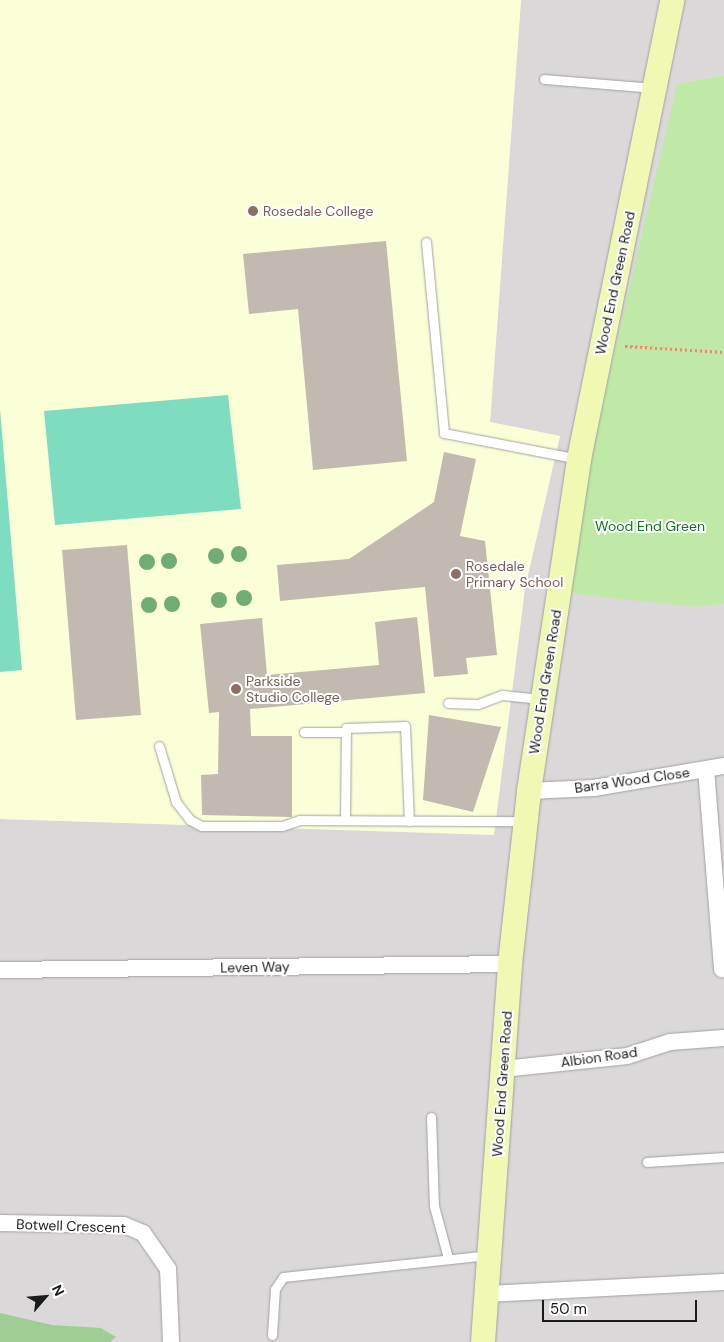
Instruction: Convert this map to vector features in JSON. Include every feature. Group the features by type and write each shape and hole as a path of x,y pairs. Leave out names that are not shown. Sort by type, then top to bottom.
{"street":[{"name":"Wood End Green Road","path":"483,1342 491,1255 510,964 528,791 580,459 656,88 672,0"},
{"name":"Barra Wood Close","path":"528,791 594,788 724,766"},
{"name":"Barra Wood Close","path":"706,769 722,969"},
{"name":"Leven Way","path":"0,970 510,964"},
{"name":"Albion Road","path":"503,1069 627,1056 670,1042 724,1038"},
{"name":"Botwell Crescent","path":"0,1223 124,1225 143,1233 168,1268 171,1342"},
{"path":"486,1294 724,1282"}],"lane":[{"path":"544,79 656,88"},
{"path":"426,242 444,433 580,459"},
{"path":"448,703 478,704 502,695 542,699"},
{"path":"304,732 346,732 405,726 409,821"},
{"path":"345,820 346,732"},
{"path":"159,746 168,786 183,813 196,824 256,827 300,820 525,821"},
{"path":"431,1117 434,1206 438,1237 448,1258"},
{"path":"647,1162 724,1157"},
{"path":"272,1335 275,1289 283,1278 448,1258 491,1255"}],"path":[{"path":"602,345 724,352"}],"shaded area":[{"name":"Rosedale College","path":"0,0 521,0 490,422 560,436 525,588 494,835 0,819"},
{"path":"521,0 724,0 724,75 677,84 693,607 724,604 724,1342 0,1342 0,819 494,834 525,588 560,436 490,422"}],"green space":[{"name":"Wood End Green","path":"724,75 724,604 693,607 559,592 677,84"},
{"path":"228,395 241,509 55,525 44,411"},
{"path":"0,409 22,670 0,672"},
{"path":"0,1313 52,1325 101,1328 116,1337 110,1342 0,1342"}],"building":[{"path":"386,241 407,461 313,470 298,309 249,314 243,254"},
{"path":"444,452 476,459 460,536 485,541 497,655 466,658 468,674 434,677 425,587 280,601 277,565 349,559 434,502"},
{"path":"127,545 141,715 76,720 62,550"},
{"path":"417,617 425,693 250,709 251,736 292,736 292,817 202,815 201,775 218,774 219,712 209,713 200,624 262,618 267,675 379,665 375,622"},
{"path":"429,715 501,727 473,812 423,800"}],"place":[{"name":"Rosedale College","path":"253,211"},
{"name":"Rosedale Primary School","path":"456,574"},
{"name":"Parkside Studio College","path":"236,689"}]}
